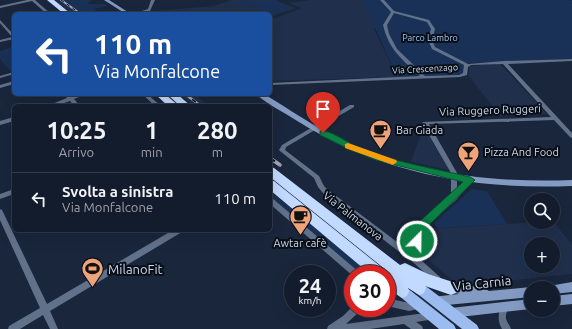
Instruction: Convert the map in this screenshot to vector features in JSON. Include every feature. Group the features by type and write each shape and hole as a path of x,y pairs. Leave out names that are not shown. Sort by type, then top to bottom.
{"highway":[{"path":"44,0 59,12"},
{"path":"50,0 65,12"},
{"path":"162,96 172,104"},
{"path":"174,96 184,104"},
{"name":"Via Palmanova","path":"272,173 420,288"},
{"path":"272,186 369,265"},
{"path":"344,228 355,233 411,273 451,288"},
{"path":"396,286 402,291"}],"main road":[{"name":"Via Palmanova","path":"420,288 472,329"},
{"path":"402,291 449,329"},
{"path":"419,305 425,302 436,301"},
{"path":"433,316 451,313"}],"street":[{"path":"0,7 32,0 47,12"},
{"path":"106,0 126,12"},
{"path":"140,12 149,9 153,0"},
{"path":"382,0 393,12 428,21 433,29 430,40 433,48 467,65"},
{"path":"393,12 385,25 392,46 424,78"},
{"path":"0,21 12,35"},
{"path":"0,41 12,38"},
{"name":"Via Crescenzago","path":"272,84 461,76 465,73 467,65 473,63 572,60"},
{"path":"504,62 572,136"},
{"path":"0,77 12,74"},
{"path":"0,87 12,83"},
{"path":"68,96 75,104"},
{"path":"56,104 79,96"},
{"path":"146,96 156,104"},
{"path":"262,96 315,129 365,153 455,178 519,184 572,183"},
{"path":"315,129 352,106"},
{"name":"Via Ruggero Ruggeri","path":"455,178 454,172 426,123 556,118"},
{"path":"0,124 12,120"},
{"name":"Via Palmanova","path":"315,129 281,149 318,177 321,187 325,191 418,262"},
{"path":"454,198 455,178"},
{"path":"397,246 454,198 470,180"},
{"path":"0,197 12,192"},
{"path":"272,202 346,265"},
{"path":"0,212 54,329"},
{"path":"422,226 416,254 418,262 435,278 451,288 469,292 509,294"},
{"path":"12,329 176,232"},
{"path":"560,288 572,287"},
{"name":"Via Carnia","path":"436,301 524,293"},
{"path":"560,300 572,299"},
{"path":"396,304 414,307 419,305"},
{"path":"451,313 524,305"},
{"path":"505,307 501,319 508,329"},
{"path":"340,329 433,316"},
{"path":"331,329 348,317"},
{"path":"405,320 420,329"}],"shaded area":[{"path":"53,0 63,0 80,12 68,12"},
{"path":"232,0 275,0 296,8 272,16 272,12 154,12 213,6"},
{"path":"310,0 367,0 381,28 374,29 397,77 272,81 272,19 302,8 288,3"},
{"path":"500,64 547,114 500,116 468,75 470,66"},
{"path":"182,96 197,96 207,104 192,104"},
{"path":"422,131 426,131 449,170 411,162"},
{"path":"524,223 524,229 559,229 572,245 572,274 459,286 425,257 429,229"}],"green space":[{"path":"63,0 91,0 88,4 105,4 108,6 94,9 98,12 80,12"},
{"path":"238,0 246,0 247,2 275,0 289,7 284,11 274,13 275,14 272,15 272,12 265,12"},
{"name":"Parco Lambro","path":"363,0 569,0 572,1 572,59 465,63 466,69 462,74 458,75 397,77"},
{"path":"12,47 12,69 9,70 0,59 0,51"},
{"path":"472,189 487,191 507,224 437,228 434,223"},
{"path":"272,193 360,265 351,265 272,199"},
{"path":"524,255 524,268 516,256"}],"railway":[{"path":"61,0 78,12"},
{"path":"188,96 198,104"},
{"path":"272,159 280,165"}],"slow traffic":[{"path":"348,146 393,162"}],"place":[{"name":"Bar Giada","path":"380,150"},
{"name":"Pizza And Food","path":"468,172"},
{"name":"Awtar cafè","path":"300,236"},
{"name":"MilanoFit","path":"92,288"}],"route":[{"path":"323,133 342,143 379,158 448,176 470,180 454,198 422,226 417,241"}]}
